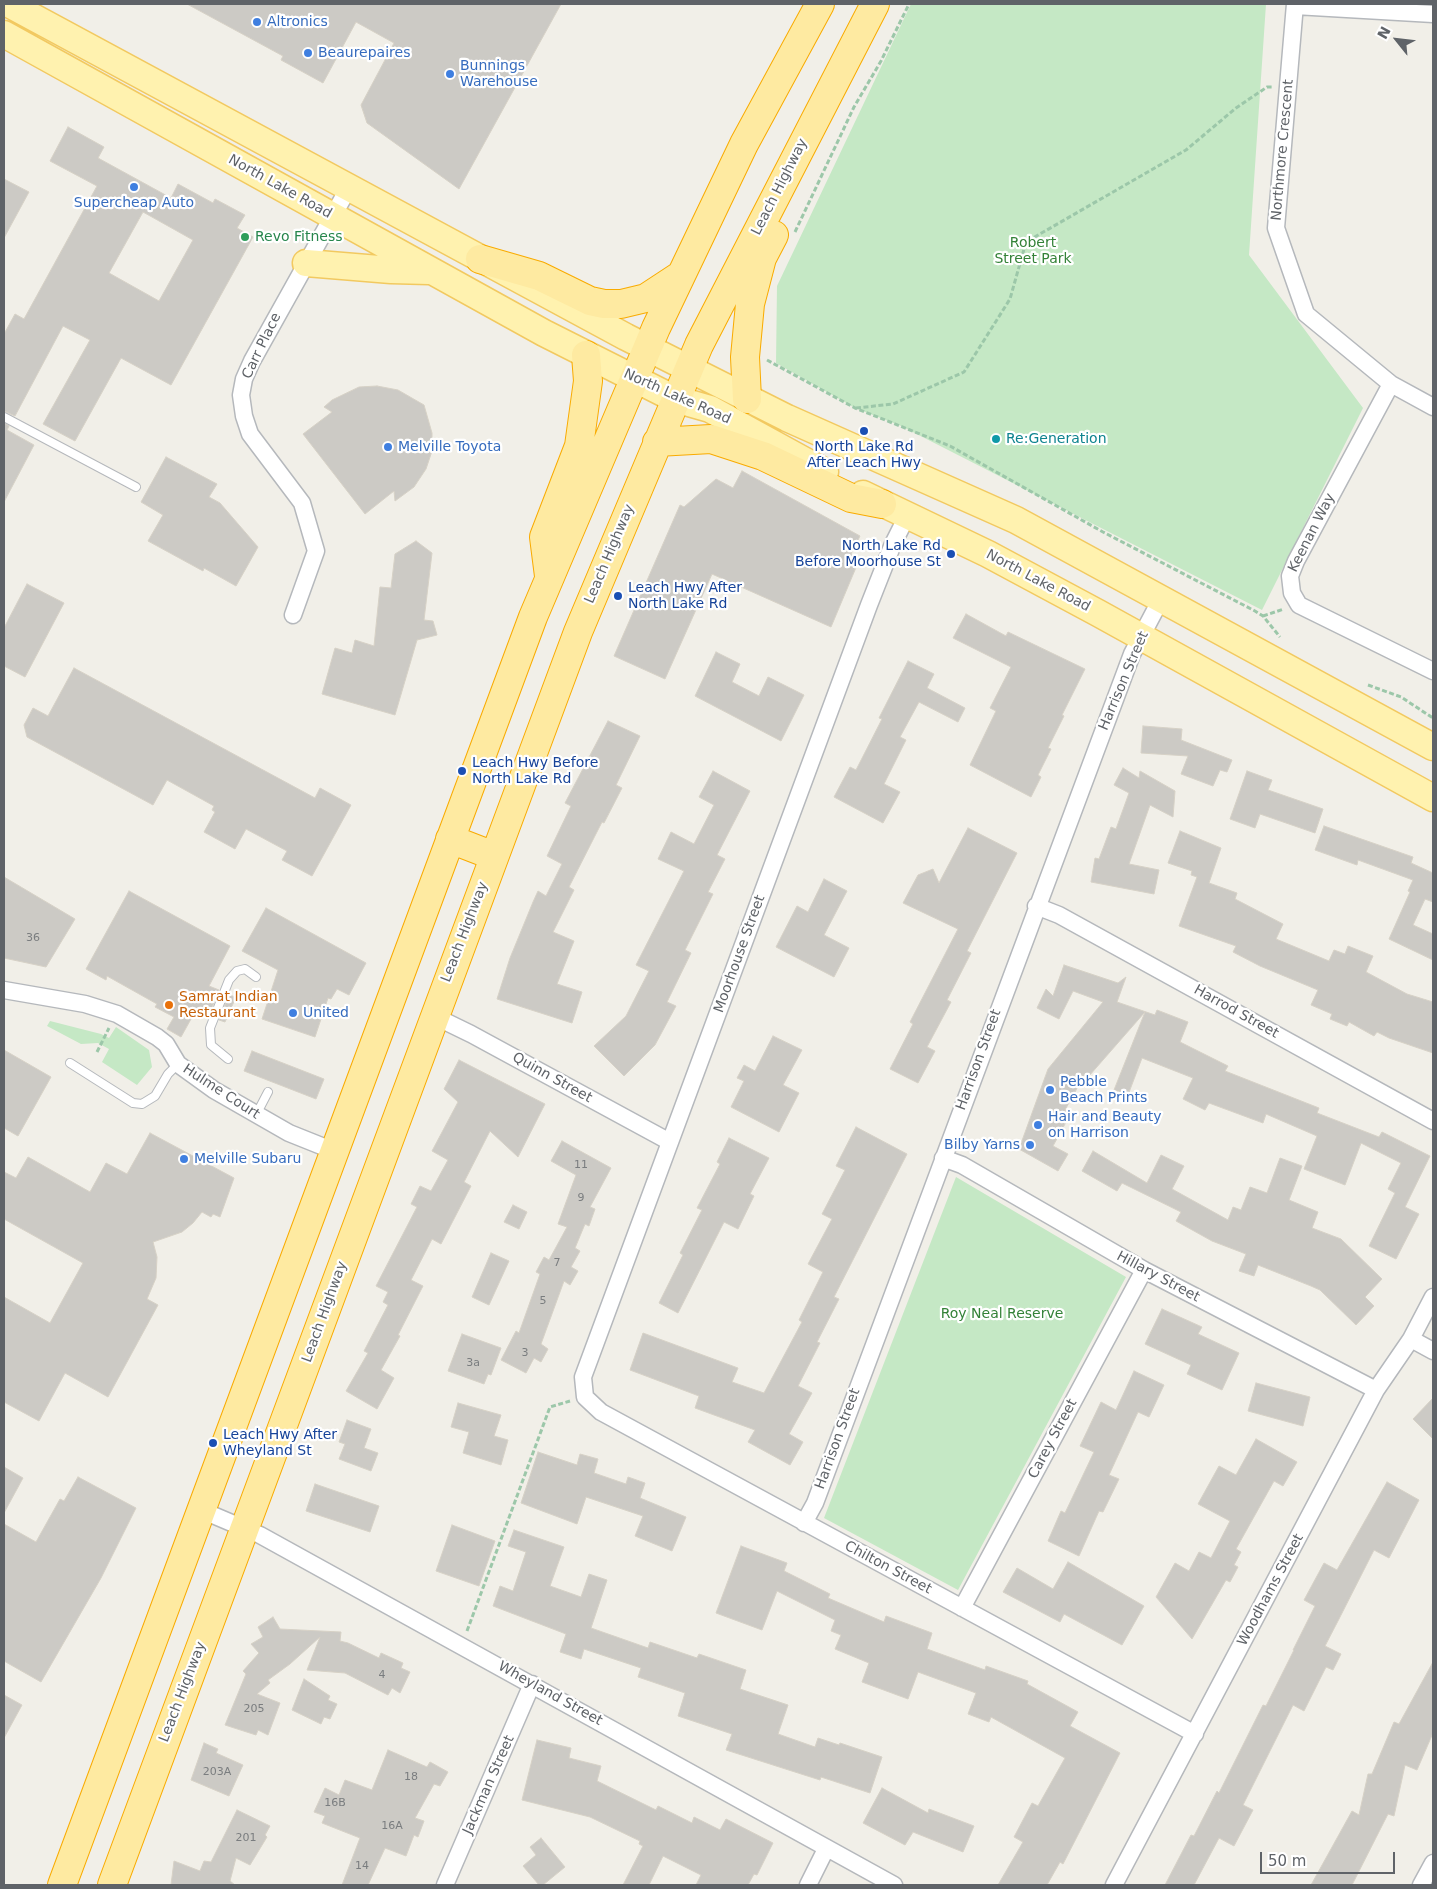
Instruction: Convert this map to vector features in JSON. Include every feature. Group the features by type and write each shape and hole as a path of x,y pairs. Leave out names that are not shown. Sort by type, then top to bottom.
{"highway":[{"path":"62,1885 450,839 550,577 647,347 744,144 820,4"},
{"name":"Leach Highway","path":"112,1885 578,632 688,369 847,54 875,4"},
{"path":"747,399 746,340 750,304 762,258 841,95 847,54"},
{"path":"480,259 540,276 590,301 604,304 621,304 646,298 681,275"},
{"path":"550,577 544,537 580,446 588,381 586,355"},
{"path":"657,442 711,439 763,456 851,498 882,504"},
{"path":"450,839 494,856"}],"main road":[{"name":"North Lake Road","path":"9,4 348,189 688,369 747,399 866,454 1016,520 1433,747"},
{"name":"North Lake Road","path":"4,34 586,355 675,399 710,409 882,504 908,514 988,554 1433,798"},
{"path":"306,263 391,270 432,271"}],"street":[{"path":"1295,5 1433,14"},
{"name":"Northmore Crescent","path":"1295,5 1276,228 1306,314 1392,384 1433,406"},
{"name":"Carr Place","path":"293,615 316,550 302,503 250,434 244,416 241,395 244,379 252,360 348,189"},
{"name":"Keenan Way","path":"1392,384 1296,560 1290,576 1292,593 1299,605 1433,671"},
{"name":"Moorhouse Street","path":"585,1397 583,1377 892,544 908,514"},
{"name":"Harrison Street","path":"804,1523 815,1503 1036,906 1132,654 1161,599"},
{"name":"Harrod Street","path":"1036,906 1060,914 1433,1121"},
{"name":"Hulme Court","path":"4,990 85,1004 117,1014 166,1044 178,1064 208,1086 290,1133 334,1152"},
{"name":"Quinn Street","path":"434,1016 471,1034 670,1142"},
{"name":"Hillary Street","path":"943,1158 962,1166 1144,1270 1376,1390"},
{"name":"Carey Street","path":"962,1608 1144,1270"},
{"name":"Woodhams Street","path":"1114,1885 1376,1390 1411,1339 1433,1297"},
{"path":"1411,1339 1433,1351"},
{"name":"Chilton Street","path":"585,1397 601,1412 1195,1734"},
{"name":"Wheyland Street","path":"201,1510 245,1528 532,1684 826,1849 894,1885"},
{"name":"Jackman Street","path":"445,1885 532,1684"},
{"path":"808,1885 826,1849"},
{"path":"1421,1885 1433,1862"}],"lane":[{"path":"4,417 136,487"},
{"path":"228,1059 211,1045 210,1028 229,980 237,971 245,969 256,977"},
{"path":"70,1063 133,1102 142,1104 155,1096 168,1074 178,1064"},
{"path":"256,1115 268,1092"}],"path":[{"path":"793,236 854,107 881,61 909,4"},
{"path":"855,408 893,404 964,372 1010,299 1026,242 1186,150 1236,108 1267,87 1288,88"},
{"path":"764,359 855,408 950,446 1103,532 1255,611 1263,616 1281,639"},
{"path":"1366,684 1402,697 1433,718"},
{"path":"97,1051 108,1031"},
{"path":"460,1645 550,1407 585,1397"}],"green space":[{"name":"Robert Street Park","path":"911,4 1266,4 1249,255 1363,408 1262,610 901,426 855,408 776,363 777,286"},
{"path":"50,1021 101,1034 109,1038 116,1027 149,1050 152,1067 137,1085 102,1062 109,1049 98,1043 81,1044 47,1026"},
{"name":"Roy Neal Reserve","path":"956,1177 1126,1277 958,1590 824,1518"}],"building":[{"name":"Bunnings Warehouse","path":"187,4 561,4 459,189 367,123 361,105 394,43 356,22 323,83 281,60 283,56"},
{"path":"68,127 104,147 98,158 171,198 178,184 213,203 215,199 245,215 237,228 253,237 171,385 121,358 75,441 43,424 90,340 63,326 15,416 4,411 4,334 15,314 24,319 97,186 50,161","holes":["143,212 193,240 159,301 109,273"]},
{"path":"4,179 29,192 4,238"},
{"path":"377,386 398,390 424,405 432,433 432,451 426,469 414,487 395,501 394,491 365,514 303,434 332,412 324,407 332,400 359,387"},
{"path":"4,423 9,426 7,430 34,445 4,502"},
{"path":"166,457 217,484 209,497 220,503 258,547 236,586 204,568 203,571 148,541 163,515 141,502"},
{"path":"742,471 860,536 851,554 860,558 831,627 712,574 665,679 614,656 680,505 684,507 716,479 733,488"},
{"path":"416,541 432,553 424,620 433,621 437,635 417,640 395,715 322,694 335,648 352,653 355,640 374,646 380,587 391,588 395,554"},
{"path":"27,584 64,603 25,677 4,666 4,628"},
{"path":"966,614 1006,636 1008,632 1085,669 1048,748 1051,749 1038,775 1041,777 1031,797 970,765 996,711 990,708 1011,667 953,638"},
{"path":"716,652 740,664 732,682 759,696 768,677 804,695 781,741 695,696"},
{"path":"908,661 934,674 927,688 965,708 958,722 919,702 900,737 906,740 884,784 900,792 883,823 834,797 850,767 856,770 882,719 879,718"},
{"path":"74,668 315,798 320,788 351,805 312,876 282,860 287,851 246,829 235,849 204,832 215,812 212,810 214,806 167,780 153,805 27,737 24,725 33,708 48,716"},
{"path":"608,721 640,736 616,785 622,788 604,823 602,822 569,887 574,890 553,932 574,941 557,984 582,992 572,1023 497,999 510,958 538,891 546,896 562,864 547,856 571,806 565,803"},
{"path":"1143,726 1182,729 1181,740 1232,760 1227,772 1220,770 1213,786 1181,774 1188,756 1141,753"},
{"path":"1123,768 1139,778 1140,771 1175,791 1173,817 1150,805 1129,864 1159,870 1154,894 1091,882 1095,858 1099,859 1111,827 1116,829 1129,793 1114,785"},
{"path":"713,771 750,791 717,855 725,859 708,892 713,894 685,950 691,953 667,1002 676,1006 655,1045 624,1076 594,1046 626,1016 649,971 636,965 684,871 658,859 671,832 694,844 714,805 699,797"},
{"path":"1247,771 1272,780 1268,790 1323,809 1315,833 1260,814 1255,828 1230,819"},
{"path":"1324,826 1413,857 1411,863 1433,873 1433,902 1425,899 1413,925 1433,934 1433,960 1389,939 1410,892 1408,891 1413,880 1358,860 1357,865 1315,850"},
{"path":"968,828 1017,853 967,951 971,953 947,1000 951,1002 927,1047 935,1051 918,1083 890,1069 913,1024 910,1022 958,929 903,903 918,875 933,869 939,883"},
{"path":"1180,831 1221,848 1209,883 1237,893 1235,899 1283,924 1276,939 1329,961 1334,950 1345,954 1348,946 1373,956 1366,972 1407,994 1433,1002 1433,1053 1377,1032 1374,1036 1349,1022 1347,1026 1330,1019 1332,1014 1311,1005 1318,990 1260,966 1233,952 1236,946 1179,926 1197,877 1191,875 1192,871 1168,863"},
{"path":"4,877 75,919 46,967 4,958"},
{"path":"824,879 847,891 824,935 849,948 834,977 776,947 797,906 808,912"},
{"path":"129,891 230,946 209,986 219,990 209,1015 196,1010 181,1037 167,1029 174,1017 155,1007 157,1004 107,976 106,980 86,969"},
{"path":"266,908 366,963 349,995 337,989 331,999 328,998 315,1037 262,1019 278,970 242,951"},
{"path":"1064,965 1118,983 1126,977 1117,1002 1155,1015 1157,1010 1188,1022 1180,1042 1228,1066 1225,1071 1319,1108 1317,1113 1379,1137 1382,1132 1430,1156 1405,1207 1419,1214 1396,1259 1369,1246 1395,1193 1388,1189 1401,1163 1361,1143 1345,1185 1304,1169 1317,1136 1266,1114 1263,1123 1209,1103 1205,1110 1183,1099 1193,1078 1142,1058 1128,1095 1114,1090 1145,1012 1089,1076 1085,1074 1065,1110 1071,1113 1053,1146 1068,1154 1058,1171 1019,1149 1048,1069 1103,1002 1073,991 1059,1019 1037,1008 1046,989 1053,996"},
{"path":"229,995 236,997 225,1022 219,1020"},
{"path":"773,1036 802,1050 783,1085 799,1093 779,1132 731,1107 744,1081 737,1078 744,1065 755,1071"},
{"path":"4,1050 51,1077 18,1136 4,1128"},
{"path":"252,1051 324,1079 316,1099 244,1071"},
{"path":"459,1060 545,1104 518,1157 490,1131 464,1182 471,1186 441,1244 432,1239 411,1280 423,1286 398,1335 400,1336 381,1370 394,1378 377,1409 346,1391 368,1353 364,1351 388,1305 383,1302 388,1292 376,1286 417,1207 411,1204 420,1186 431,1191 448,1160 432,1151 458,1102 444,1089"},
{"path":"856,1127 907,1154 834,1297 839,1299 817,1342 820,1343 798,1386 812,1393 789,1434 803,1442 790,1465 748,1442 755,1430 695,1408 699,1396 630,1370 643,1333 738,1368 732,1382 764,1393 802,1322 799,1320 823,1272 808,1264 832,1219 822,1214 845,1170 836,1166"},
{"path":"150,1133 234,1178 220,1217 213,1214 211,1217 202,1212 182,1232 153,1242 157,1257 156,1278 147,1299 158,1305 108,1397 65,1373 39,1421 4,1402 4,1297 50,1323 83,1263 4,1219 4,1172 16,1178 28,1157 90,1192 106,1163 127,1174"},
{"path":"729,1138 769,1158 750,1194 754,1196 738,1229 724,1222 678,1313 659,1303 683,1255 680,1253 702,1210 697,1208 720,1164 717,1162"},
{"path":"562,1141 611,1168 590,1207 595,1209 589,1226 585,1224 575,1248 580,1251 571,1267 578,1271 570,1285 564,1281 541,1344 548,1349 541,1362 534,1358 526,1373 501,1360 516,1331 519,1333 540,1274 536,1272 544,1257 549,1260 567,1227 558,1224 576,1175 551,1161"},
{"path":"1093,1151 1147,1183 1161,1155 1184,1166 1172,1189 1228,1220 1233,1207 1241,1210 1250,1187 1267,1193 1280,1158 1302,1166 1289,1200 1318,1212 1312,1228 1341,1239 1382,1279 1365,1297 1374,1306 1356,1325 1320,1290 1258,1265 1254,1276 1239,1271 1246,1254 1212,1241 1176,1221 1181,1212 1122,1183 1117,1191 1082,1171"},
{"path":"513,1205 527,1212 519,1229 504,1222"},
{"path":"491,1253 509,1261 489,1305 472,1297"},
{"path":"1162,1309 1202,1327 1198,1334 1239,1353 1222,1390 1187,1374 1191,1365 1145,1344"},
{"path":"462,1334 501,1348 491,1375 488,1374 484,1384 448,1371"},
{"path":"1134,1371 1164,1385 1149,1417 1138,1412 1109,1475 1119,1479 1103,1512 1099,1511 1079,1556 1048,1541 1061,1511 1065,1513 1094,1452 1080,1446 1101,1402 1116,1410"},
{"path":"1256,1383 1310,1397 1303,1426 1248,1411"},
{"path":"1433,1398 1433,1439 1413,1419"},
{"path":"458,1403 501,1415 494,1436 508,1440 501,1465 463,1453 469,1432 451,1427"},
{"path":"347,1420 371,1429 364,1448 378,1453 371,1471 339,1459 345,1444 339,1442"},
{"path":"1256,1439 1297,1462 1283,1486 1274,1481 1236,1549 1241,1552 1234,1565 1238,1567 1230,1582 1226,1580 1192,1639 1156,1597 1175,1563 1189,1571 1199,1552 1211,1558 1230,1521 1198,1504 1219,1466 1236,1475"},
{"path":"538,1452 577,1465 580,1454 598,1459 594,1473 626,1484 628,1477 645,1483 640,1498 686,1517 672,1551 635,1536 643,1516 586,1497 577,1524 521,1503"},
{"path":"4,1467 23,1478 4,1513"},
{"path":"78,1477 136,1508 101,1578 41,1682 4,1661 4,1524 36,1542 60,1499 64,1501"},
{"path":"1387,1482 1419,1500 1389,1558 1374,1550 1325,1646 1341,1654 1333,1670 1326,1667 1304,1711 1293,1705 1243,1805 1253,1810 1234,1846 1219,1838 1194,1885 1165,1885 1191,1835 1194,1836 1217,1791 1219,1793 1263,1705 1266,1706 1294,1650 1315,1606 1304,1600 1324,1563 1337,1570"},
{"path":"315,1484 379,1506 370,1532 306,1511"},
{"path":"452,1525 495,1541 479,1586 436,1571"},
{"path":"514,1530 564,1547 550,1586 581,1597 589,1574 607,1580 591,1628 648,1648 650,1642 697,1658 699,1654 746,1670 740,1689 788,1705 778,1734 815,1747 818,1738 882,1757 870,1793 821,1777 820,1780 726,1750 732,1734 678,1716 685,1693 638,1677 641,1668 584,1649 581,1659 560,1652 566,1634 493,1606 500,1586 513,1591 526,1552 508,1546"},
{"path":"741,1546 787,1563 784,1571 830,1594 828,1598 884,1622 886,1616 932,1633 927,1649 985,1670 986,1666 1028,1681 1027,1684 1078,1712 1070,1726 1120,1753 1063,1864 1060,1862 1047,1885 998,1885 1023,1842 1014,1837 1032,1803 1038,1806 1065,1758 991,1717 989,1722 968,1714 976,1693 918,1672 908,1699 862,1682 869,1663 835,1649 841,1635 831,1631 835,1620 777,1591 762,1630 716,1613"},
{"path":"1068,1562 1144,1606 1122,1645 1064,1614 1060,1622 1003,1592 1017,1568 1053,1589"},
{"path":"273,1617 280,1629 341,1632 340,1641 379,1658 381,1653 403,1663 401,1668 410,1672 400,1693 392,1688 388,1695 345,1673 307,1670 320,1637 290,1664 268,1680 270,1683 257,1694 280,1703 268,1735 258,1730 256,1735 225,1725 246,1674 243,1671 259,1653 251,1644 263,1637 258,1627"},
{"path":"1433,1662 1433,1733 1417,1770 1405,1765 1394,1816 1388,1814 1352,1885 1311,1885 1352,1811 1359,1815 1368,1774 1372,1774 1394,1722 1399,1724"},
{"path":"304,1679 330,1696 328,1700 337,1704 330,1719 324,1717 321,1724 292,1710"},
{"path":"4,1695 22,1705 4,1738"},
{"path":"537,1740 571,1748 569,1758 601,1766 597,1781 656,1810 658,1806 692,1823 694,1817 720,1830 726,1819 773,1843 757,1875 754,1874 748,1885 696,1885 701,1875 663,1856 649,1885 623,1885 643,1846 639,1844 640,1841 590,1817 522,1800"},
{"path":"204,1743 218,1749 216,1753 243,1765 229,1796 191,1780"},
{"path":"388,1750 427,1767 430,1762 448,1772 440,1786 434,1784 415,1818 424,1821 418,1837 414,1835 406,1856 385,1848 368,1885 342,1885 360,1838 322,1823 325,1816 314,1812 325,1788 339,1795 345,1780 372,1790"},
{"path":"882,1788 928,1813 929,1809 974,1826 963,1852 913,1832 905,1845 863,1823"},
{"path":"237,1810 270,1826 265,1835 267,1837 250,1865 236,1858 230,1881 235,1885 171,1885 174,1861 200,1871 204,1861 211,1862"},
{"path":"541,1838 565,1867 543,1885 539,1885 523,1866 536,1855 530,1847"}],"place":[{"name":"Altronics","path":"257,22"},
{"name":"Beaurepaires","path":"308,53"},
{"name":"Bunnings Warehouse","path":"450,74"},
{"name":"Supercheap Auto","path":"134,187"},
{"name":"Revo Fitness","path":"245,237"},
{"name":"North Lake Rd After Leach Hwy","path":"864,431"},
{"name":"Re:Generation","path":"996,439"},
{"name":"Melville Toyota","path":"388,447"},
{"name":"North Lake Rd Before Moorhouse St","path":"951,554"},
{"name":"Leach Hwy After North Lake Rd","path":"618,596"},
{"name":"Leach Hwy Before North Lake Rd","path":"462,771"},
{"name":"Samrat Indian Restaurant","path":"169,1005"},
{"name":"United","path":"293,1013"},
{"name":"Pebble Beach Prints","path":"1050,1090"},
{"name":"Hair and Beauty on Harrison","path":"1038,1125"},
{"name":"Bilby Yarns","path":"1030,1145"},
{"name":"Melville Subaru","path":"184,1159"},
{"name":"Leach Hwy After Wheyland St","path":"213,1443"}]}
